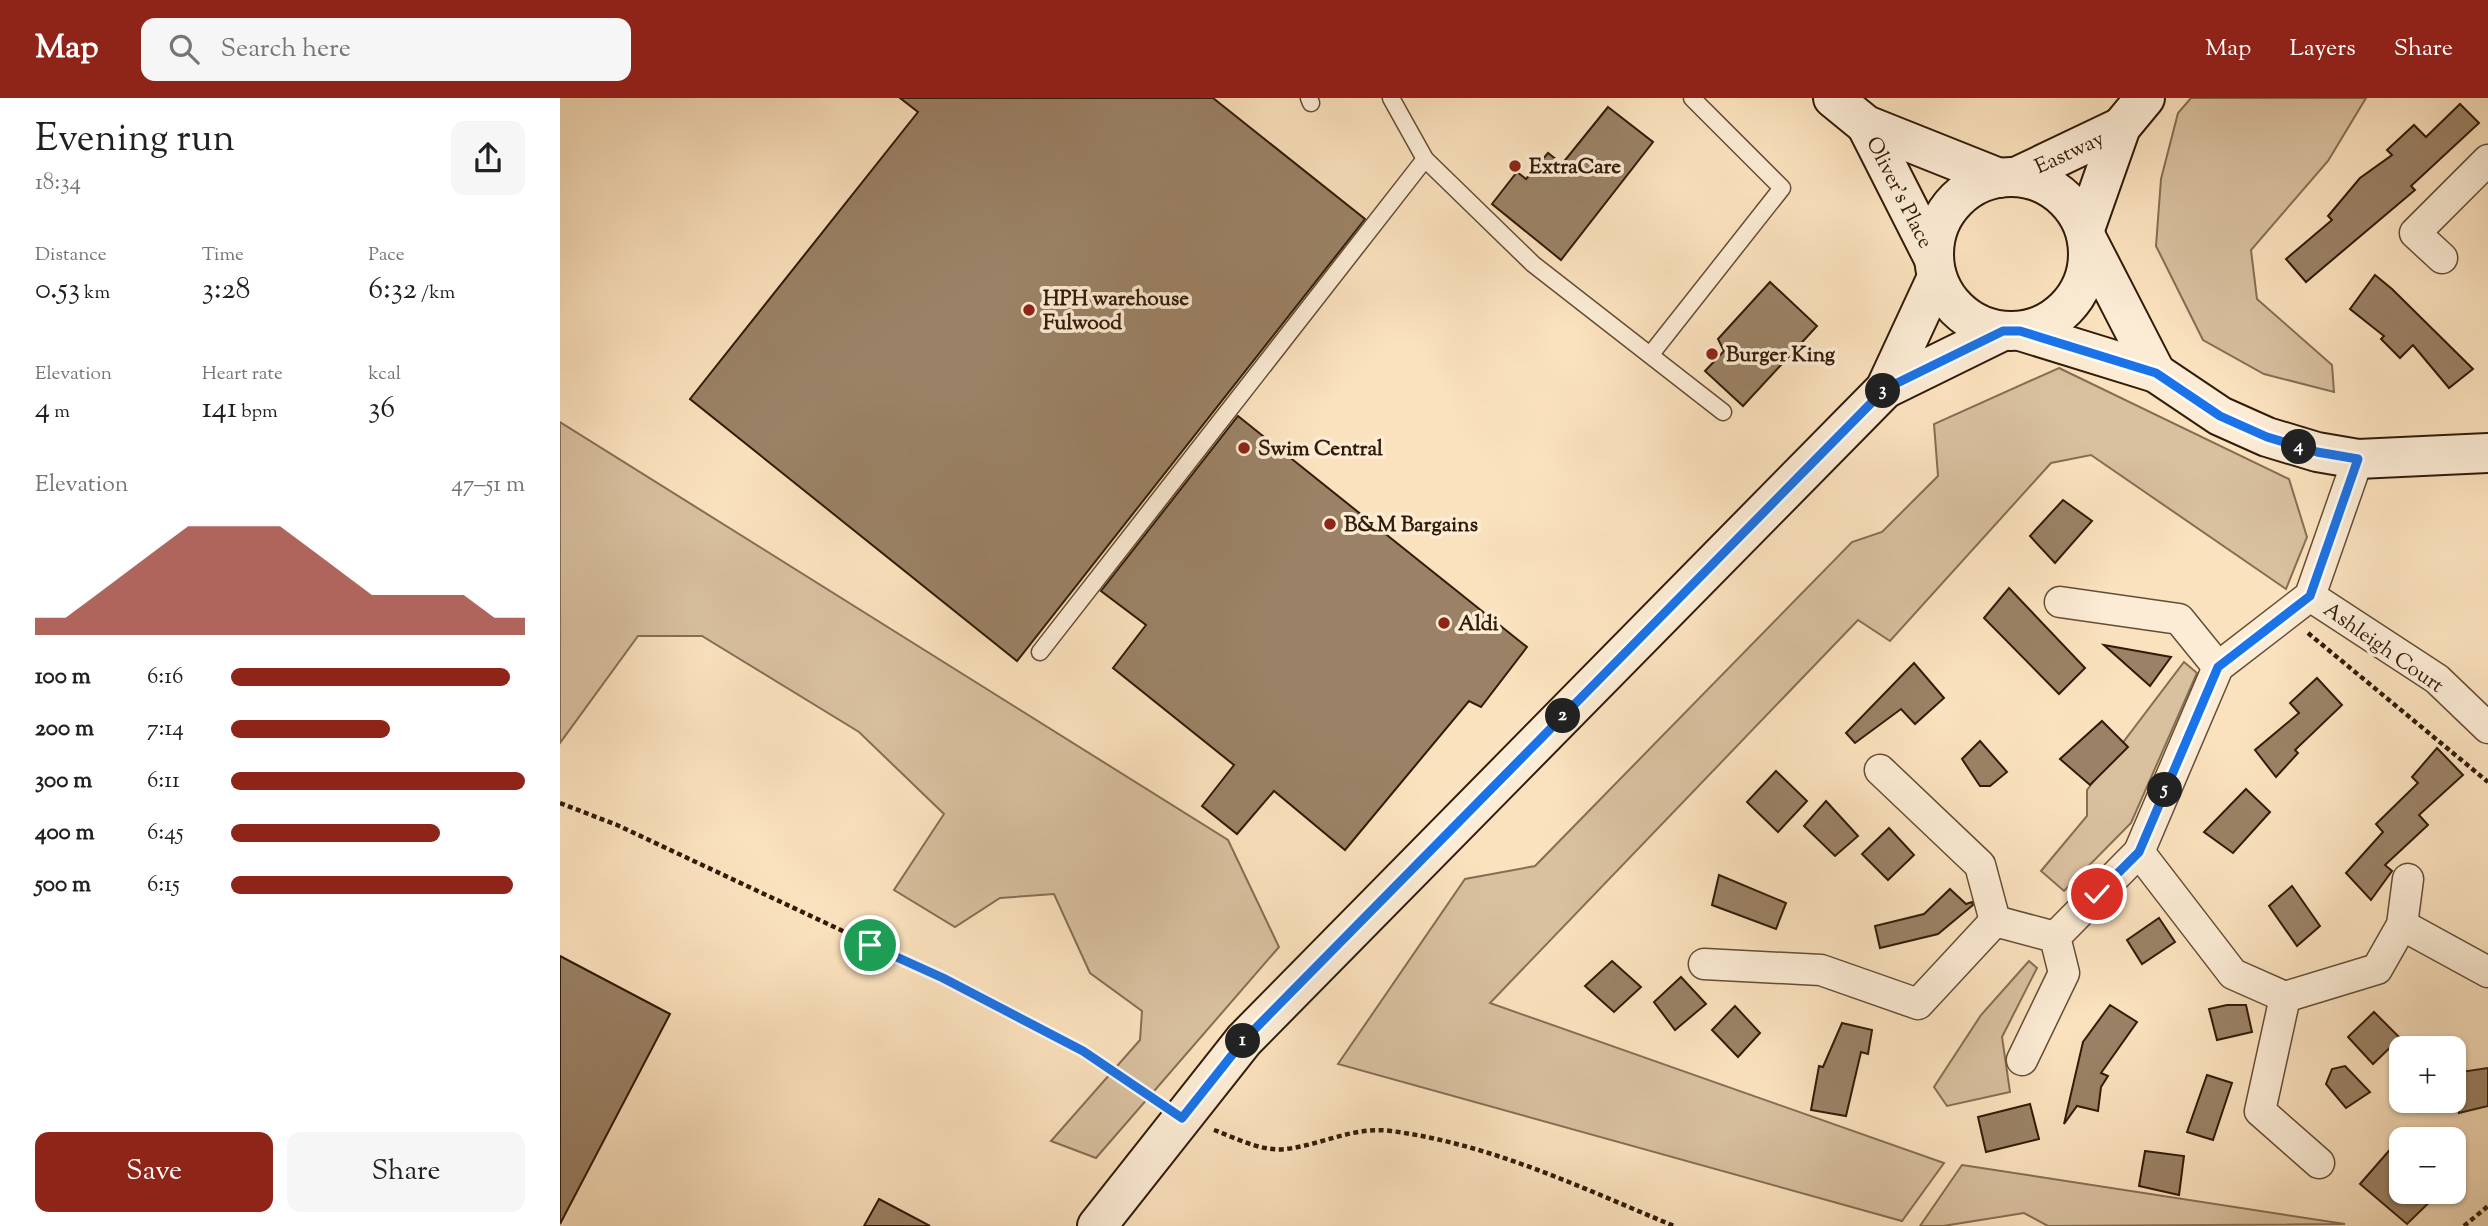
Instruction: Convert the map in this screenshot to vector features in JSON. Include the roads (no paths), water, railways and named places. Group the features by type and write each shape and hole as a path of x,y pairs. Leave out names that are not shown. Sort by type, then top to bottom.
{"main road":[{"name":"Oliver's Place","path":"1833,98 1866,125 2008,177"},
{"name":"Eastway","path":"2086,234 2122,127 2145,98"},
{"name":"Oliver's Place","path":"1866,125 1936,268"},
{"name":"Eastway","path":"2008,177 2122,127"},
{"path":"2156,373 2071,205 2055,190 2037,181 2008,177 1977,184 1951,206 1936,236 1936,268 1947,297 1961,314 1981,326 2011,331 2156,373 2220,416 2267,437 2317,452 2358,459 2488,453"},
{"path":"1097,1226 1244,1040 1885,389 2011,331 2045,324 2066,310 2081,289 2088,264 2086,234"},
{"path":"1885,389 1936,268"}],"street":[{"path":"2442,258 2415,233 2488,160"},
{"path":"2055,937 2139,852 2218,667 2298,605 2358,459"},
{"path":"2060,602 2179,619 2218,667"},
{"name":"Ashleigh Court","path":"2298,605 2437,679 2488,728"},
{"path":"1880,770 1980,865 1995,920"},
{"path":"2139,852 2233,974 2285,997 2377,969 2402,925 2408,879"},
{"path":"1995,920 2055,937"},
{"path":"1704,964 1821,970 1918,1004 1995,920"},
{"path":"2402,925 2488,972"},
{"path":"2022,1060 2064,973 2055,937"},
{"path":"2285,997 2260,1111 2319,1163"}],"lane":[{"path":"1391,98 1425,159 1533,264 1723,412"},
{"path":"1651,354 1782,188 1692,98"},
{"path":"1040,652 1425,159"}],"place":[{"name":"ExtraCare","path":"1515,166"},
{"name":"HPH warehouse Fulwood","path":"1029,310"},
{"name":"Burger King","path":"1712,354"},
{"name":"Swim Central","path":"1244,448"},
{"name":"B&M Bargains","path":"1330,524"},
{"name":"Aldi","path":"1444,623"}]}
